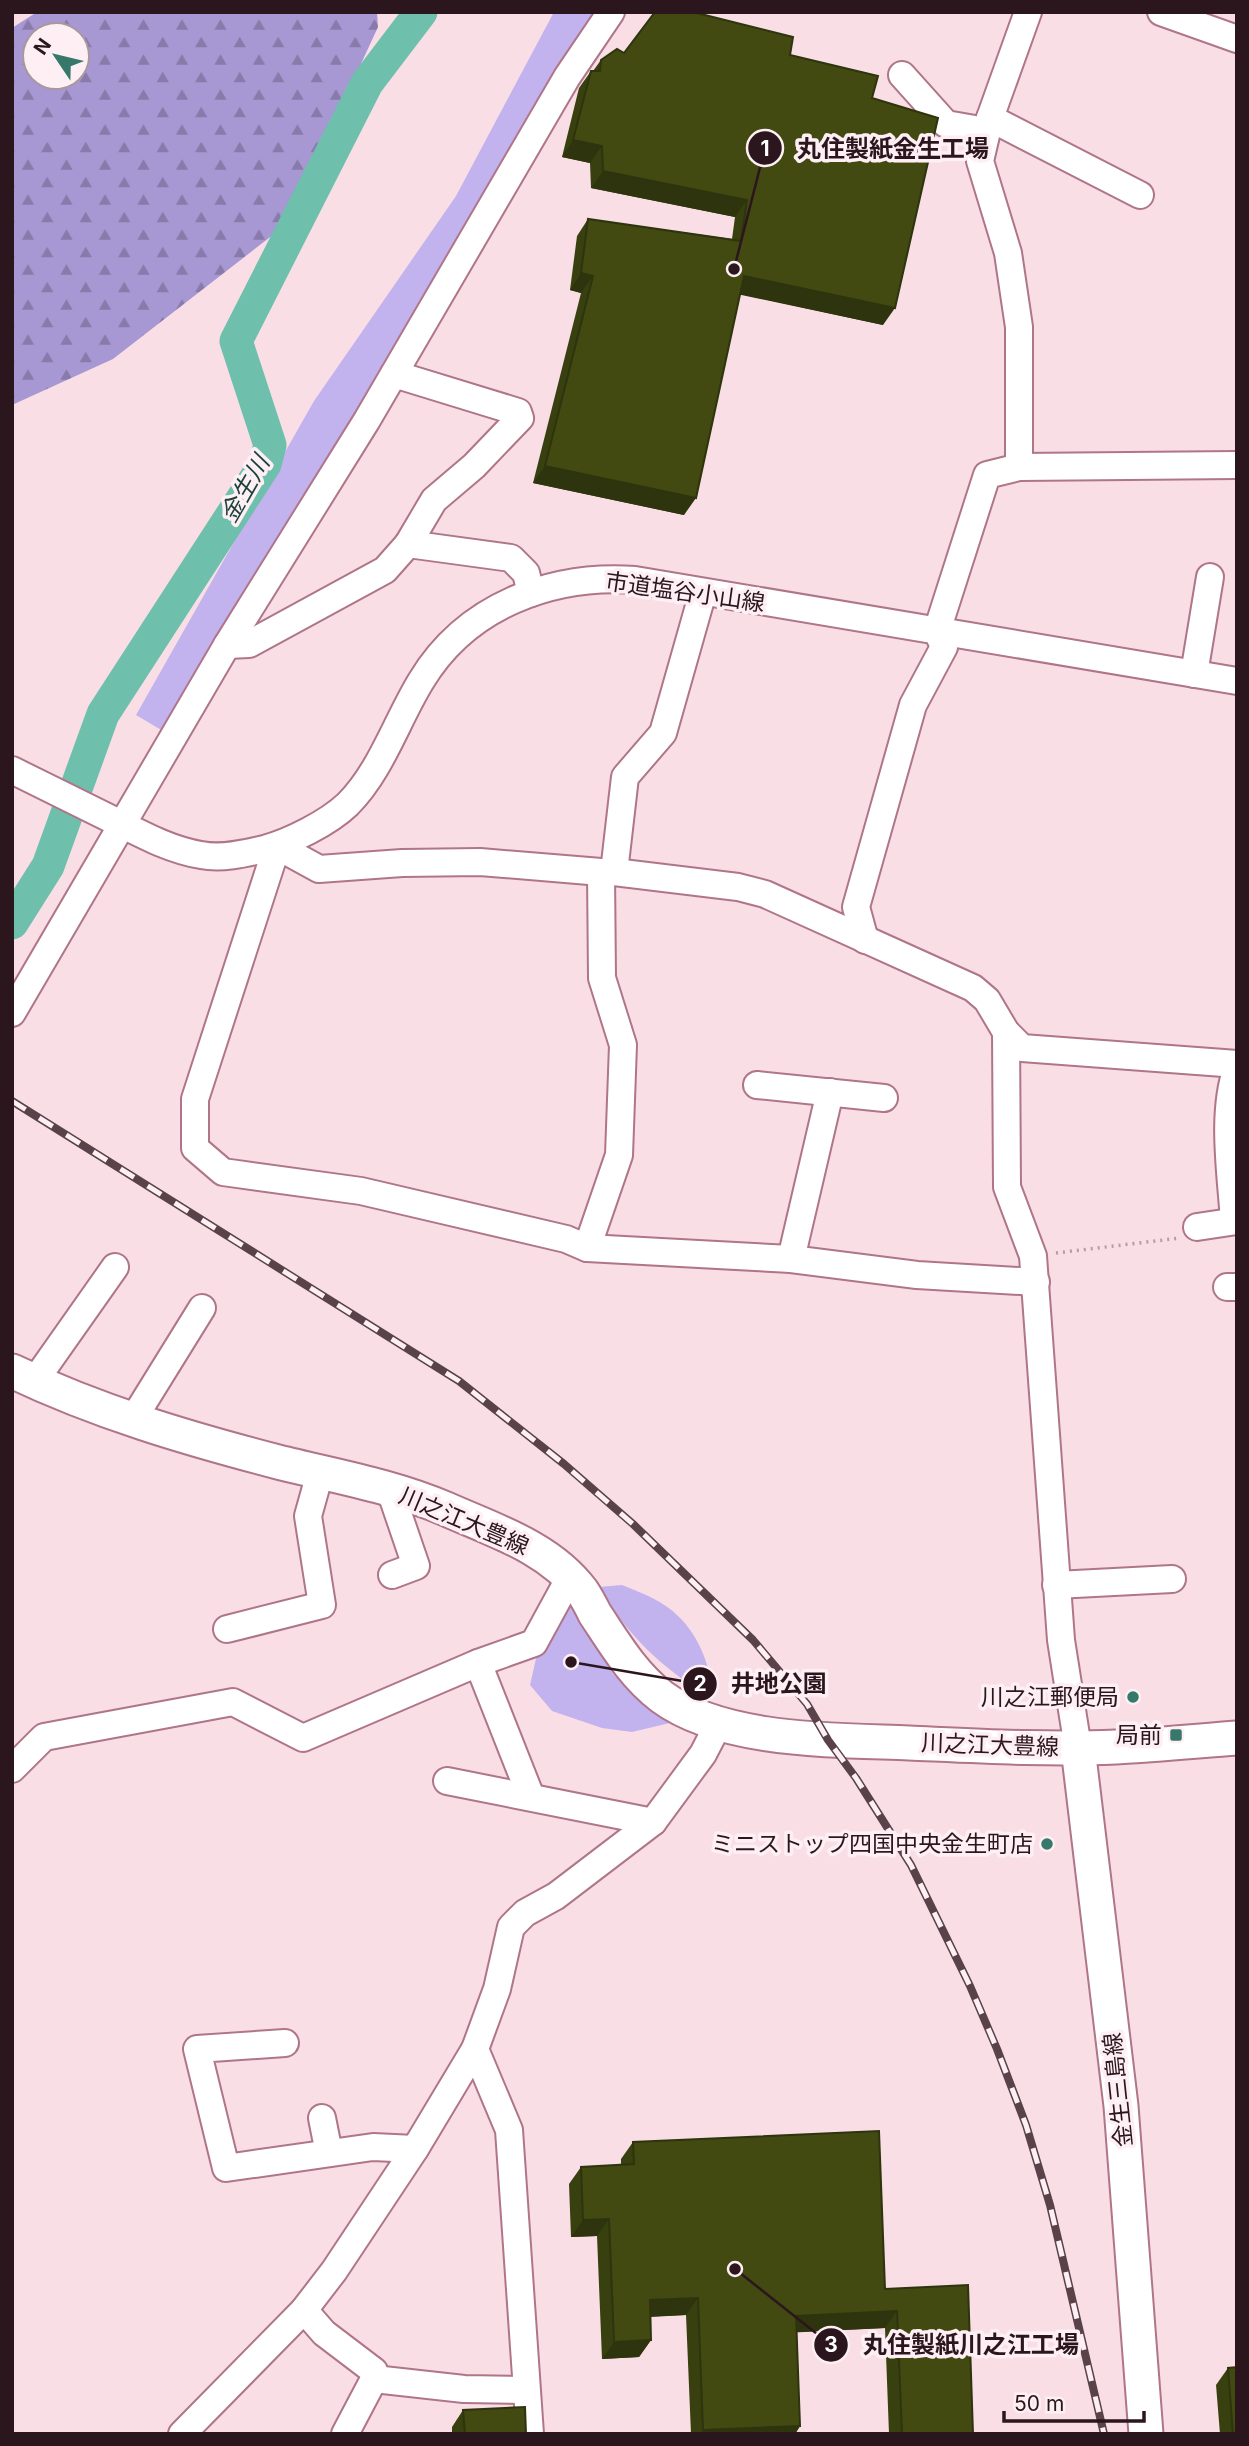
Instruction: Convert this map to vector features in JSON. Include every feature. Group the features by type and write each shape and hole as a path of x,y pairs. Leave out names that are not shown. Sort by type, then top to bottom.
{"main road":[{"name":"川之江大豊線","path":"23,1377 132,1421 200,1442 390,1490 439,1507 516,1540 546,1556 570,1577 583,1592 626,1661 642,1680 665,1699 718,1724 828,1740 1078,1748 1237,1738"},
{"name":"金生三島線","path":"1078,1748 1121,2106 1146,2434"}],"street":[{"path":"12,1013 117,822 394,374 567,77 611,12"},
{"path":"1019,467 1018,327 1007,253 980,161 988,125 1028,12"},
{"path":"1161,12 1237,39"},
{"path":"902,75 946,124 988,125 1140,195"},
{"path":"228,645 249,644 385,570 408,544 434,500 474,466 520,418 518,412 394,374"},
{"path":"865,940 856,907 913,705 944,647 937,631 987,475 1019,467 1237,465"},
{"path":"408,544 511,558 526,573 531,593"},
{"path":"1194,674 1210,577"},
{"name":"市道塩谷小山線","path":"12,771 164,845 203,856 242,855 277,846 312,829 347,804 372,771 422,678 448,645 476,621 506,602 531,593 569,583 604,578 635,580 1237,681"},
{"path":"587,1248 619,1155 623,1045 602,978 608,872 625,777 663,733 703,592"},
{"path":"1036,1282 918,1275 792,1259 587,1248 566,1239 361,1191 223,1172 195,1148 195,1099 277,846 319,869 402,863 481,862 608,872 738,887 765,894 973,988 987,1000 1006,1032 1022,1048 1237,1066 1233,1078 1228,1127 1235,1221 1197,1227"},
{"path":"1006,1032 1007,1187 1033,1256 1061,1640 1078,1748"},
{"path":"757,1085 884,1098"},
{"path":"792,1259 830,1092"},
{"path":"23,1377 115,1267"},
{"path":"132,1421 202,1308"},
{"path":"227,1629 322,1605 308,1517 320,1473"},
{"path":"390,1490 416,1566 392,1574"},
{"path":"12,1769 44,1737 233,1702 303,1738 478,1663 534,1643 570,1577"},
{"path":"1056,1585 1172,1579"},
{"path":"478,1663 531,1797"},
{"path":"182,2434 304,2309 334,2271 415,2149 475,2049 497,1989 511,1927 525,1913 556,1896 653,1822 703,1754 718,1724"},
{"path":"447,1781 653,1822"},
{"path":"285,2043 197,2049 226,2168 373,2147 415,2149"},
{"path":"475,2049 509,2130 530,2434"},
{"path":"321,2118 329,2153"},
{"path":"304,2309 324,2333 374,2371 374,2379 345,2434"},
{"path":"374,2379 464,2389 526,2390"}],"path":[{"path":"1033,1256 1186,1238 1197,1227"}],"green space":[{"path":"37,12 377,12 378,27 287,224 113,359 12,405 12,28 21,22 21,91 91,91 91,21 23,21"}],"shaded area":[{"path":"554,12 609,12 168,734 136,715 314,401 456,196"},
{"path":"622,1585 660,1602 673,1611 693,1634 710,1676 709,1697 647,1649 622,1621 599,1587"},
{"path":"570,1597 613,1674 650,1706 674,1722 632,1732 602,1728 552,1711 530,1685 538,1650"}],"building":[{"path":"655,12 693,12 793,37 790,55 878,76 872,98 938,118 895,308 744,276 696,498 545,466 593,276 581,273 588,219 741,241 747,200 603,171 602,146 573,140 591,71 600,71 601,60 617,49 624,53"},
{"path":"879,2131 885,2289 968,2285 973,2434 902,2434 897,2311 796,2316 800,2426 703,2430 698,2298 650,2300 651,2340 614,2342 609,2219 583,2220 581,2167 634,2164 633,2142"},
{"path":"1237,2367 1237,2434 1233,2434 1228,2368"},
{"path":"525,2407 526,2434 465,2434 463,2410"}],"waterway":[{"name":"金生川","path":"12,923 48,866 103,714 265,464 270,445 236,341 367,83 421,12"}],"railway":[{"path":"12,1101 459,1381 564,1464 633,1524 753,1640 807,1704 911,1865 970,1986 997,2049 1026,2125 1050,2205 1104,2434"}],"place":[{"name":"丸住製紙金生工場","path":"734,269"},
{"name":"井地公園","path":"571,1662"},
{"name":"川之江郵便局","path":"1133,1697"},
{"name":"局前","path":"1176,1735"},
{"name":"ミニストップ四国中央金生町店","path":"1047,1844"},
{"name":"丸住製紙川之江工場","path":"735,2269"}]}
